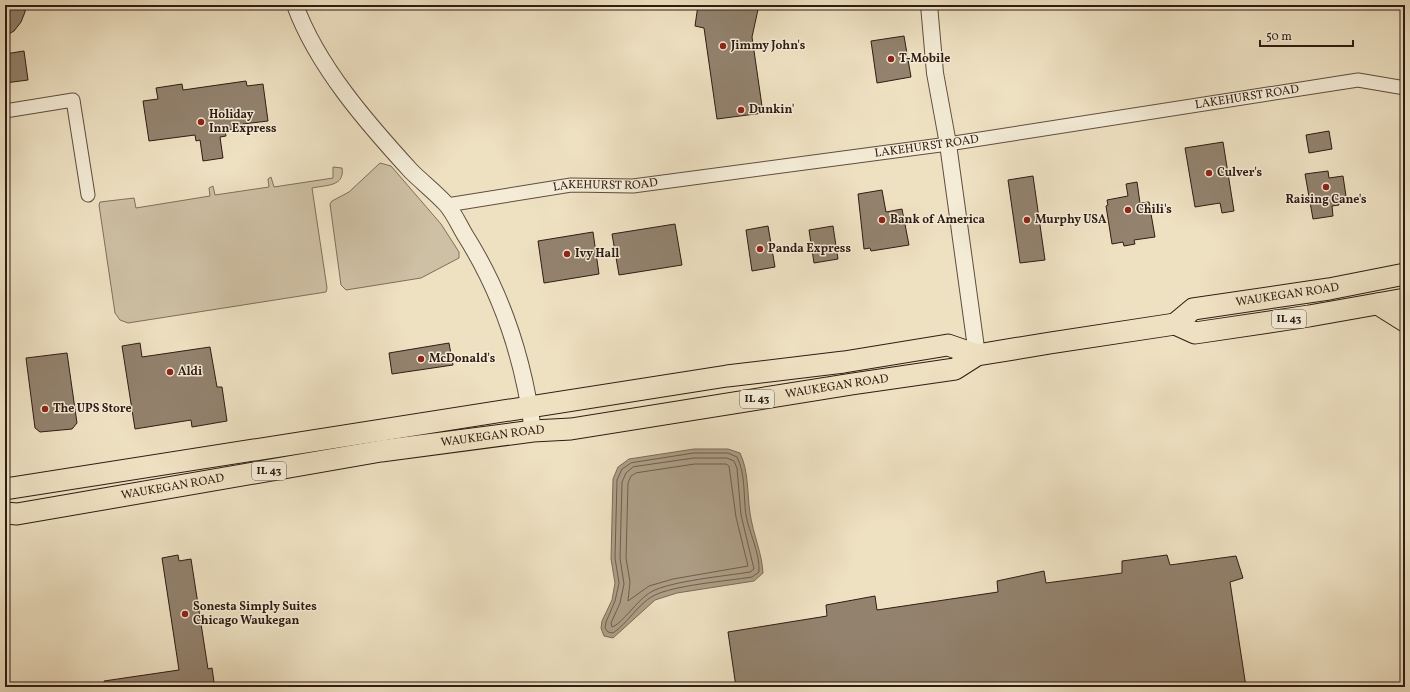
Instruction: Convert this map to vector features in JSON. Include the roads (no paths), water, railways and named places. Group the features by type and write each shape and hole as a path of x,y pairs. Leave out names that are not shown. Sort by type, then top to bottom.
{"main road":[{"name":"WAUKEGAN ROAD","path":"5,513 17,514 381,451 533,431 571,429 844,385 955,369 977,355 1175,324 1193,309 1322,290 1405,274"},
{"name":"WAUKEGAN ROAD","path":"1175,324 1195,333 1405,299"},
{"path":"1378,304 1405,321"},
{"name":"WAUKEGAN ROAD","path":"5,489 720,377 844,362 948,345 977,355"}],"street":[{"path":"296,5 300,18 320,55 347,96 411,171 447,206 480,258 504,309 520,358 530,407 533,431"},
{"path":"930,5 935,73 948,144 977,355"},
{"name":"LAKEHURST ROAD","path":"447,206 571,185 633,186 948,144 1358,80 1405,88"},
{"path":"5,111 72,100 88,195"}],"water":[{"path":"694,449 728,449 740,453 745,468 750,513 761,558 763,573 754,581 677,593 655,600 613,638 604,636 601,628 602,621 612,600 615,583 611,559 613,479 618,467 629,459"}],"place":[{"name":"Jimmy John's","path":"723,46"},
{"name":"T-Mobile","path":"891,59"},
{"name":"Dunkin'","path":"741,110"},
{"name":"Holiday Inn Express","path":"201,122"},
{"name":"Culver's","path":"1209,173"},
{"name":"Raising Cane's","path":"1326,187"},
{"name":"Chili's","path":"1128,210"},
{"name":"Bank of America","path":"882,220"},
{"name":"Murphy USA","path":"1027,220"},
{"name":"Panda Express","path":"760,249"},
{"name":"Ivy Hall","path":"567,254"},
{"name":"McDonald's","path":"421,359"},
{"name":"Aldi","path":"170,372"},
{"name":"The UPS Store","path":"45,409"},
{"name":"Sonesta Simply Suites Chicago Waukegan","path":"185,614"}]}
